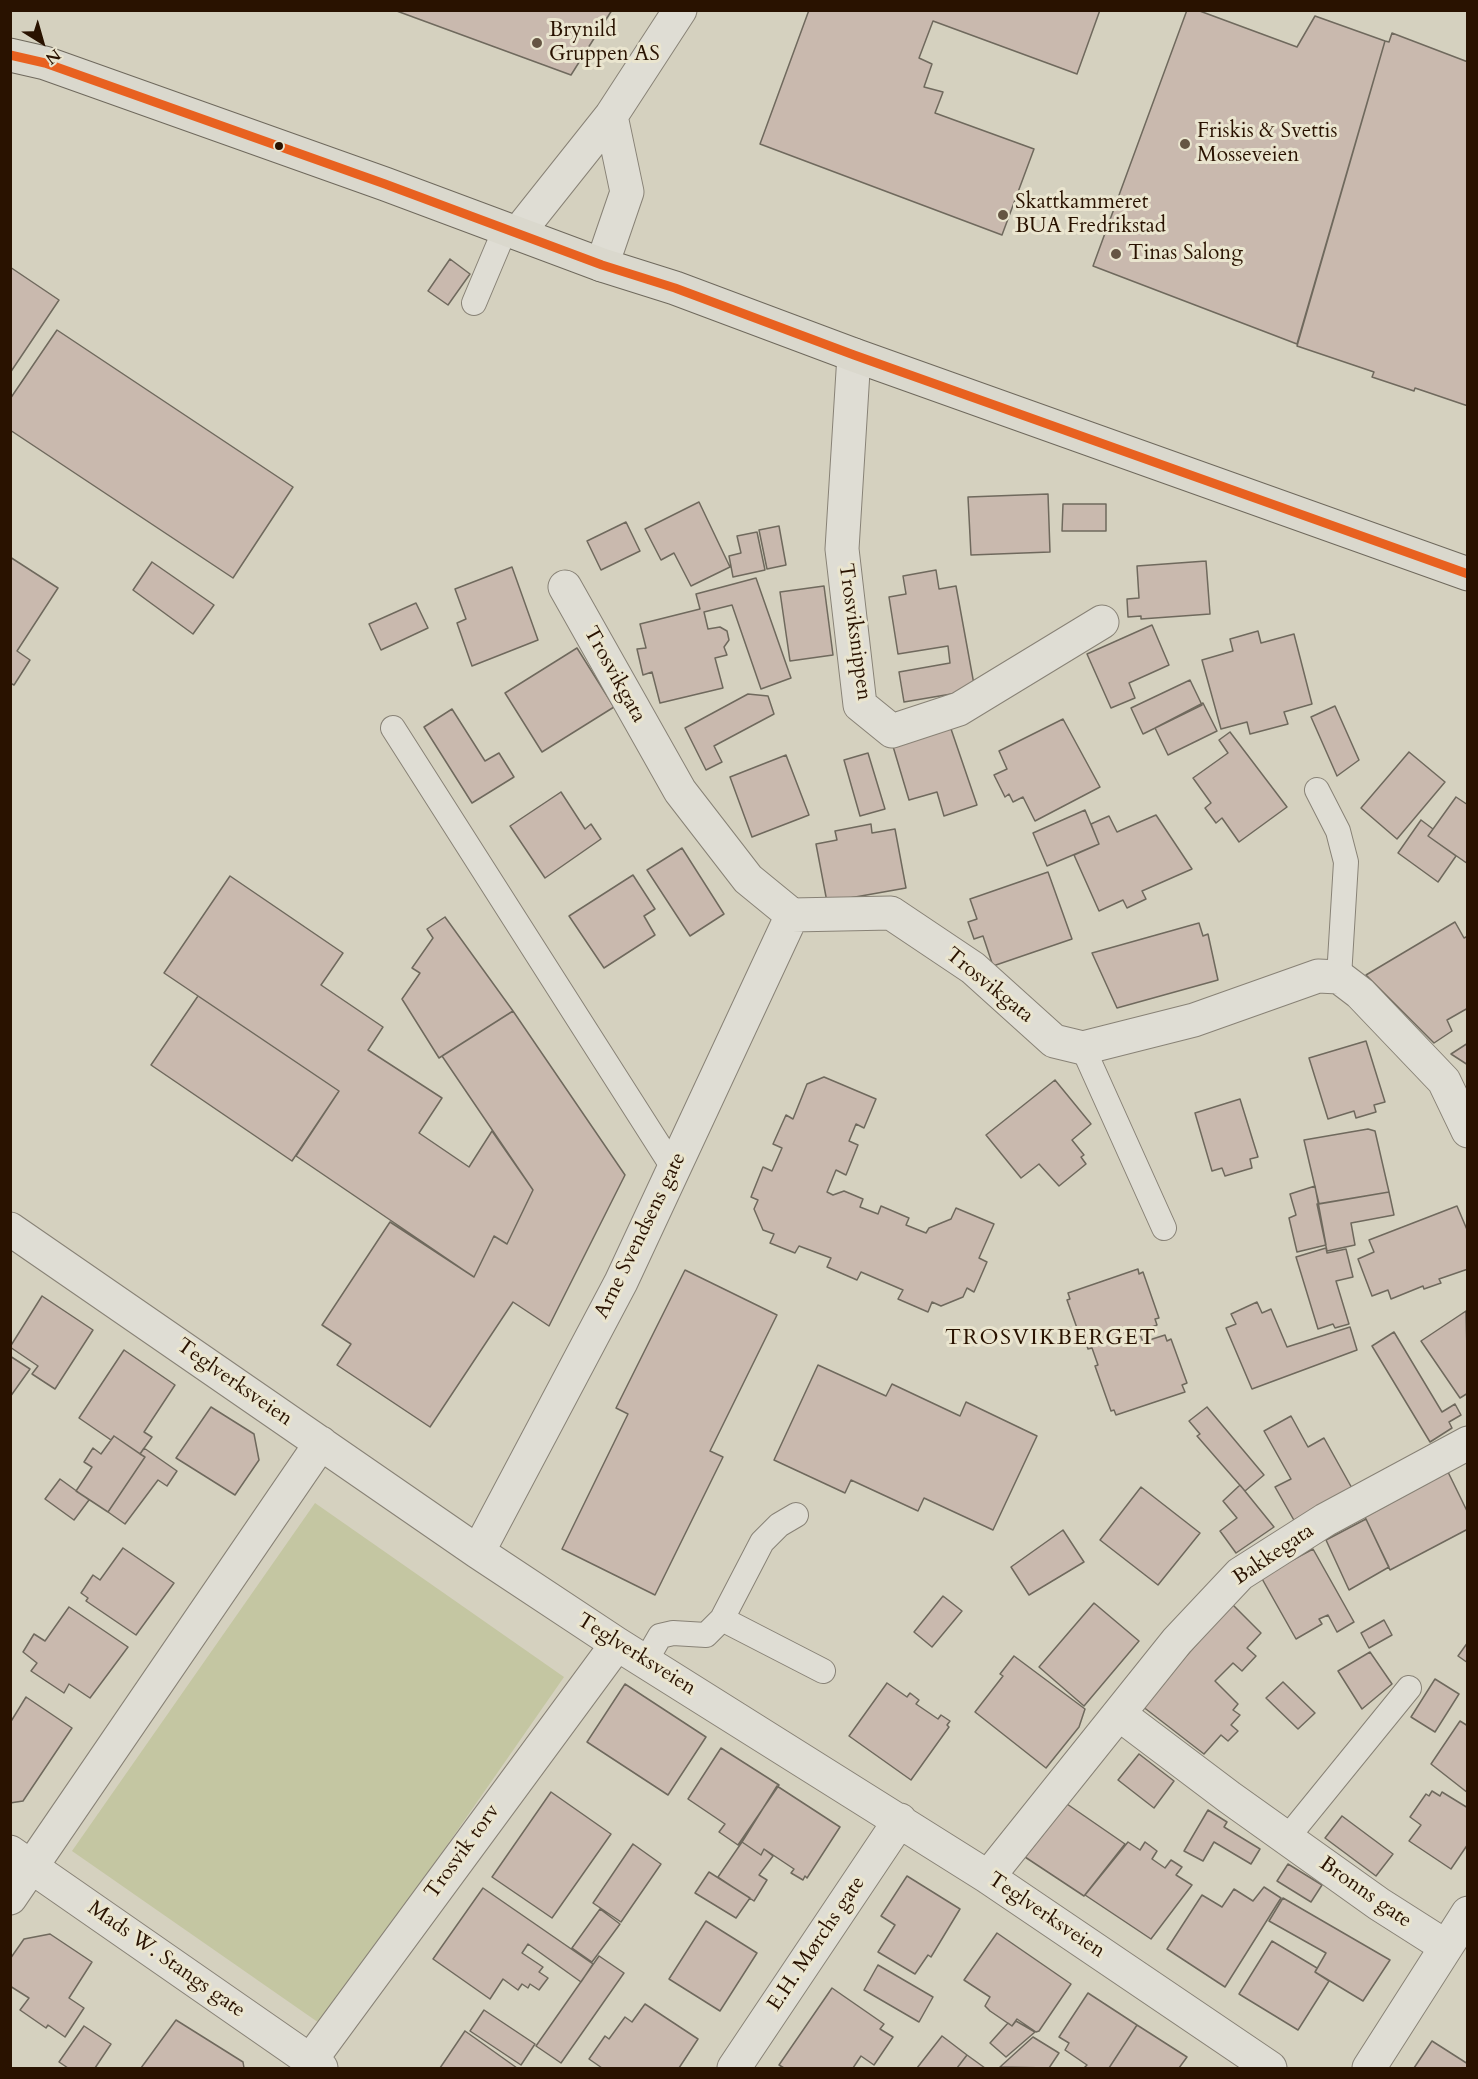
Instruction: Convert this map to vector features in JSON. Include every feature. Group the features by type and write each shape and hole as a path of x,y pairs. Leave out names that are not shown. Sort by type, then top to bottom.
{"main road":[{"path":"10,55 45,63 1467,574"}],"street":[{"path":"512,230 611,116 680,10"},
{"path":"602,265 627,192 611,116"},
{"name":"Trosviksnippen","path":"854,355 842,549 860,705 892,731 959,709 1102,622"},
{"name":"Trosvikgata","path":"565,587 680,791 748,879 792,915 891,914 974,968 1053,1041 1083,1048 1194,1020 1317,976 1339,977"},
{"name":"Arne Svendsens gate","path":"478,1552 621,1282 792,915"},
{"path":"1339,977 1360,993 1444,1081 1467,1131"},
{"name":"Teglverksveien","path":"10,1229 478,1552 645,1662 988,1877 1270,2068"},
{"path":"10,1898 21,1859 321,1443"},
{"name":"Bakkegata","path":"988,1877 1177,1641 1240,1574 1326,1520 1467,1443"},
{"name":"Trosvik torv","path":"312,2066 617,1644"},
{"path":"1119,1714 1287,1838"},
{"name":"E.H. Mørchs gate","path":"734,2068 900,1820"},
{"name":"Bronns gate","path":"1287,1838 1378,1904 1445,1946"},
{"name":"Mads W. Stangs gate","path":"21,1859 312,2066"},
{"path":"1369,2068 1467,1913"}],"lane":[{"path":"474,303 512,230"},
{"path":"393,728 674,1169"},
{"path":"1317,790 1338,831 1346,862 1339,977"},
{"path":"1083,1048 1164,1228"},
{"path":"645,1662 660,1636 673,1633 706,1635 722,1619 762,1542 779,1525 796,1515"},
{"path":"722,1619 823,1671"},
{"path":"1287,1838 1409,1688"}],"green space":[{"path":"315,1503 564,1677 322,2025 72,1851"}],"building":[{"name":"Brynild Gruppen AS","path":"394,10 612,10 571,75"},
{"path":"809,10 1100,10 1077,74 933,21 919,58 932,64 924,87 943,92 935,113 1034,149 1002,235 760,144"},
{"path":"1187,10 1197,10 1297,47 1315,16 1385,41 1297,344 1093,266"},
{"path":"1392,33 1468,62 1468,406 1415,388 1414,391 1372,377 1374,372 1297,346 1385,41 1389,42"},
{"path":"450,259 470,274 448,305 428,291"},
{"path":"10,267 59,300 10,373"},
{"path":"57,330 293,487 233,578 10,430 10,399"},
{"path":"1048,494 1050,552 971,555 968,497"},
{"path":"699,502 730,567 691,586 674,553 661,560 645,529"},
{"path":"1063,504 1106,504 1106,531 1062,531"},
{"path":"626,522 640,551 601,570 587,541"},
{"path":"779,526 786,565 767,569 759,530"},
{"path":"757,532 765,570 733,577 729,556 741,553 737,536"},
{"path":"10,557 58,588 17,651 30,660 14,685 10,683"},
{"path":"1206,561 1210,614 1141,619 1141,616 1128,617 1127,599 1139,598 1137,566"},
{"path":"152,562 214,605 193,634 133,590"},
{"path":"512,567 538,640 472,666 457,623 466,619 455,589"},
{"path":"936,570 939,589 956,586 975,690 904,702 899,672 950,663 948,646 898,654 889,597 906,594 903,576"},
{"path":"756,578 791,678 761,689 732,605 704,612 708,629 720,627 727,631 729,640 724,647 727,655 715,658 723,688 660,703 652,672 643,675 637,649 646,648 640,624 700,609 696,594"},
{"path":"824,586 833,655 790,661 780,592"},
{"path":"416,603 428,628 381,650 369,624"},
{"path":"1152,625 1169,665 1129,683 1135,698 1111,708 1087,654"},
{"path":"1258,631 1261,643 1294,634 1312,704 1284,712 1288,724 1250,734 1247,722 1221,729 1202,660 1233,651 1230,639"},
{"path":"577,648 614,707 542,752 505,693"},
{"path":"1190,680 1202,705 1143,734 1131,708"},
{"path":"748,694 768,696 774,714 714,746 722,762 706,770 685,728"},
{"path":"1203,703 1217,731 1168,755 1155,728"},
{"path":"1335,706 1359,760 1337,776 1311,717"},
{"path":"452,709 485,761 499,753 514,777 472,803 424,727"},
{"path":"1063,719 1100,787 1035,821 1023,797 1013,802 1009,794 1005,797 994,775 1007,769 999,751"},
{"path":"950,726 977,805 944,816 937,792 909,800 892,743"},
{"path":"1230,732 1287,807 1239,842 1222,818 1216,823 1205,808 1211,803 1193,778 1228,753 1219,740"},
{"path":"1409,752 1445,782 1397,839 1361,808"},
{"path":"868,753 885,809 860,816 844,760"},
{"path":"786,755 809,815 752,837 730,777"},
{"path":"561,792 585,829 591,824 601,839 545,878 510,826"},
{"path":"1456,797 1468,805 1468,864 1428,836"},
{"path":"1085,810 1099,844 1047,866 1033,833"},
{"path":"1156,815 1192,869 1142,891 1146,899 1127,908 1123,900 1099,911 1074,855 1099,844 1091,824 1109,816 1117,832"},
{"path":"1421,820 1433,829 1428,836 1456,856 1438,882 1398,853"},
{"path":"871,824 872,833 895,829 906,888 827,902 816,844 837,840 835,831"},
{"path":"682,848 724,914 690,936 647,870"},
{"path":"1048,872 1072,939 993,966 983,936 974,939 968,922 977,919 970,899"},
{"path":"633,875 655,909 644,916 655,935 604,968 569,916"},
{"path":"230,876 343,953 321,985 383,1027 368,1050 442,1098 419,1133 469,1167 492,1131 533,1190 507,1244 494,1236 474,1277 296,1156 339,1091 164,973"},
{"path":"445,917 513,1011 439,1058 402,999 420,973 412,968 433,938 427,929"},
{"path":"1455,922 1464,938 1468,936 1468,1008 1447,1020 1452,1031 1434,1043 1366,975"},
{"path":"1199,923 1203,936 1208,934 1218,980 1117,1008 1092,953"},
{"path":"198,996 339,1091 292,1161 151,1065"},
{"path":"513,1011 625,1175 549,1326 513,1302 430,1427 337,1365 351,1344 322,1325 390,1222 474,1277 494,1236 507,1244 533,1190 442,1056"},
{"path":"1366,1041 1385,1102 1374,1105 1376,1112 1356,1118 1354,1111 1328,1119 1309,1058"},
{"path":"1468,1043 1468,1065 1451,1054"},
{"path":"824,1077 876,1099 864,1128 856,1124 849,1141 858,1145 846,1175 836,1170 827,1192 833,1195 844,1191 863,1199 860,1207 878,1214 881,1206 909,1218 906,1225 926,1233 929,1228 951,1219 956,1208 994,1224 979,1258 987,1262 974,1292 967,1288 963,1297 941,1306 932,1302 928,1312 898,1299 903,1290 861,1272 857,1280 827,1267 831,1258 799,1246 795,1253 770,1243 774,1234 763,1230 754,1209 758,1200 751,1197 763,1167 772,1171 782,1148 773,1144 786,1115 793,1119 807,1084"},
{"path":"1055,1080 1091,1124 1072,1140 1084,1155 1081,1157 1086,1164 1059,1186 1039,1164 1021,1178 986,1135"},
{"path":"1240,1099 1258,1157 1250,1159 1252,1168 1225,1176 1222,1168 1212,1171 1195,1113"},
{"path":"1368,1129 1375,1131 1389,1192 1319,1204 1304,1140"},
{"path":"1315,1186 1326,1245 1297,1252 1289,1218 1296,1215 1290,1194"},
{"path":"1389,1192 1394,1215 1351,1223 1355,1245 1327,1251 1317,1204"},
{"path":"1457,1206 1468,1232 1468,1269 1439,1279 1441,1283 1424,1289 1423,1286 1391,1299 1388,1290 1372,1296 1358,1259 1374,1252 1369,1240"},
{"path":"1326,1248 1327,1253 1346,1249 1353,1277 1336,1281 1349,1324 1335,1328 1333,1324 1318,1329 1296,1257"},
{"path":"1138,1269 1139,1274 1143,1272 1159,1318 1155,1319 1157,1325 1139,1332 1143,1342 1165,1335 1167,1341 1171,1339 1187,1383 1182,1385 1185,1392 1116,1415 1114,1410 1111,1411 1095,1366 1098,1365 1092,1348 1088,1349 1086,1343 1083,1345 1067,1300 1070,1299 1068,1293"},
{"path":"685,1270 777,1315 710,1451 723,1457 655,1595 562,1549 628,1414 616,1408"},
{"path":"42,1296 93,1330 55,1389 32,1374 38,1366 10,1347"},
{"path":"1257,1302 1262,1313 1271,1309 1287,1347 1350,1327 1357,1350 1252,1389 1226,1328 1236,1324 1231,1314"},
{"path":"1466,1311 1468,1393 1460,1398 1421,1341"},
{"path":"1394,1332 1442,1412 1455,1404 1461,1415 1449,1422 1452,1428 1430,1442 1372,1346"},
{"path":"124,1350 175,1385 144,1432 152,1437 140,1454 114,1436 111,1440 79,1418"},
{"path":"10,1356 30,1369 10,1397"},
{"path":"818,1365 886,1396 892,1384 960,1416 966,1402 1037,1436 993,1530 924,1498 918,1511 851,1480 845,1493 774,1460"},
{"path":"211,1407 254,1434 259,1460 235,1495 176,1458"},
{"path":"1207,1407 1264,1475 1245,1491 1197,1436 1200,1434 1189,1421"},
{"path":"1291,1416 1308,1447 1324,1438 1353,1490 1295,1522 1275,1487 1291,1479 1264,1431"},
{"path":"114,1436 145,1457 108,1512 76,1491 92,1467 84,1462 93,1448 101,1454"},
{"path":"144,1448 177,1471 167,1486 158,1480 125,1524 108,1512 145,1457 140,1454"},
{"path":"1448,1472 1468,1513 1468,1529 1390,1570 1365,1517"},
{"path":"60,1479 89,1500 74,1520 45,1499"},
{"path":"1240,1485 1274,1527 1236,1553 1220,1531 1237,1518 1223,1501"},
{"path":"1141,1487 1200,1533 1158,1585 1100,1540"},
{"path":"1366,1519 1389,1567 1349,1590 1326,1540"},
{"path":"1063,1530 1084,1562 1029,1595 1011,1567"},
{"path":"123,1548 174,1583 136,1635 86,1601 88,1598 81,1593 93,1575 100,1580"},
{"path":"1313,1549 1354,1622 1337,1632 1328,1615 1319,1619 1322,1624 1296,1639 1261,1577"},
{"path":"943,1596 962,1611 932,1647 914,1632"},
{"path":"1094,1603 1139,1641 1084,1706 1039,1667"},
{"path":"1232,1604 1261,1633 1247,1648 1256,1656 1242,1671 1233,1663 1215,1681 1238,1704 1233,1710 1240,1715 1231,1725 1238,1731 1228,1741 1221,1735 1204,1754 1142,1706"},
{"path":"69,1607 128,1647 90,1698 69,1684 64,1693 31,1671 37,1663 23,1652 34,1634 45,1641"},
{"path":"1384,1620 1392,1635 1369,1648 1361,1633"},
{"path":"1468,1642 1468,1663 1458,1656"},
{"path":"1370,1652 1392,1684 1362,1709 1338,1671"},
{"path":"1014,1656 1085,1709 1079,1727 1046,1768 975,1712 1003,1676 1000,1674"},
{"path":"1435,1679 1459,1694 1435,1732 1411,1717"},
{"path":"1283,1682 1315,1713 1298,1729 1266,1698"},
{"path":"887,1683 907,1697 910,1693 919,1700 916,1704 938,1719 941,1715 950,1721 947,1725 949,1727 911,1780 849,1736"},
{"path":"625,1684 706,1737 668,1795 587,1742"},
{"path":"26,1697 72,1728 23,1801 10,1803 10,1723"},
{"path":"1460,1721 1468,1726 1468,1793 1431,1764"},
{"path":"721,1748 779,1785 738,1845 719,1832 725,1824 688,1799"},
{"path":"1139,1754 1174,1781 1154,1808 1118,1780"},
{"path":"777,1786 840,1827 807,1878 805,1876 803,1880 791,1873 794,1869 764,1849 761,1855 742,1842"},
{"path":"1432,1791 1440,1796 1442,1792 1468,1808 1468,1844 1451,1869 1409,1841 1421,1825 1410,1817 1426,1794 1429,1796"},
{"path":"551,1792 611,1834 552,1918 492,1877"},
{"path":"1067,1804 1125,1844 1084,1896 1025,1857"},
{"path":"1208,1810 1227,1822 1224,1827 1260,1849 1251,1864 1214,1842 1203,1861 1184,1851"},
{"path":"1342,1816 1393,1854 1376,1876 1325,1838"},
{"path":"742,1842 761,1855 764,1849 773,1856 759,1875 767,1880 754,1901 718,1877"},
{"path":"1128,1842 1140,1850 1145,1842 1157,1851 1152,1859 1165,1868 1171,1860 1182,1867 1176,1875 1192,1885 1151,1939 1085,1895"},
{"path":"633,1844 661,1864 621,1922 593,1903"},
{"path":"1288,1864 1322,1885 1311,1902 1277,1881"},
{"path":"709,1872 750,1898 736,1918 695,1893"},
{"path":"907,1876 960,1909 931,1957 928,1955 915,1974 878,1952 895,1925 881,1916"},
{"path":"1264,1887 1281,1898 1225,1987 1167,1949 1202,1895 1222,1907 1234,1889 1253,1901"},
{"path":"483,1888 593,1964 581,1982 528,1944 522,1953 543,1967 539,1972 548,1978 539,1990 530,1984 528,1988 522,1984 518,1990 503,1979 490,1999 433,1959"},
{"path":"1283,1898 1390,1960 1363,2001 1315,1972 1326,1953 1269,1921"},
{"path":"600,1909 620,1924 592,1962 572,1948"},
{"path":"706,1921 757,1953 720,2011 669,1979"},
{"path":"997,1933 1071,1984 1039,2031 1036,2032 1017,2019 1012,2026 985,2006 990,1997 964,1980"},
{"path":"50,1934 92,1962 69,1998 84,2008 65,2037 48,2025 46,2028 20,2010 29,1998 10,1986 10,1959 24,1939"},
{"path":"1272,1941 1317,1968 1315,1972 1329,1981 1298,2030 1239,1994"},
{"path":"599,1956 624,1973 561,2063 536,2046"},
{"path":"878,1965 933,1997 919,2022 864,1990"},
{"path":"832,1988 884,2024 880,2029 893,2037 874,2065 861,2056 853,2068 784,2068 779,2065"},
{"path":"1088,1993 1137,2025 1109,2068 1084,2068 1087,2065 1065,2050 1069,2043 1059,2037"},
{"path":"645,2004 698,2039 679,2068 602,2068 589,2059 605,2036 609,2039 625,2017 632,2022"},
{"path":"484,2010 535,2044 521,2065 470,2031"},
{"path":"176,2020 243,2062 244,2068 141,2068"},
{"path":"1016,2021 1035,2032 1006,2057 990,2043 1008,2023 1012,2026"},
{"path":"1137,2025 1187,2057 1179,2068 1109,2068"},
{"path":"84,2026 111,2044 95,2068 68,2068 59,2062"},
{"path":"465,2031 517,2068 440,2068"},
{"path":"942,2036 967,2055 957,2068 917,2068"},
{"path":"1033,2037 1059,2053 1049,2068 1000,2067"},
{"path":"1432,2041 1468,2064 1468,2068 1414,2068"},
{"path":"967,2055 985,2068 957,2068"}],"transit line":[{"path":"10,55 45,63 385,184 602,265 675,288 854,355 1468,574"}],"place":[{"name":"Brynild Gruppen AS","path":"537,43"},
{"name":"Friskis & Svettis Mosseveien","path":"1185,144"},
{"name":"Skattkammeret BUA Fredrikstad","path":"1003,215"},
{"name":"Tinas Salong","path":"1116,254"}],"district":[{"name":"TROSVIKBERGET","path":"1051,1339"}]}
